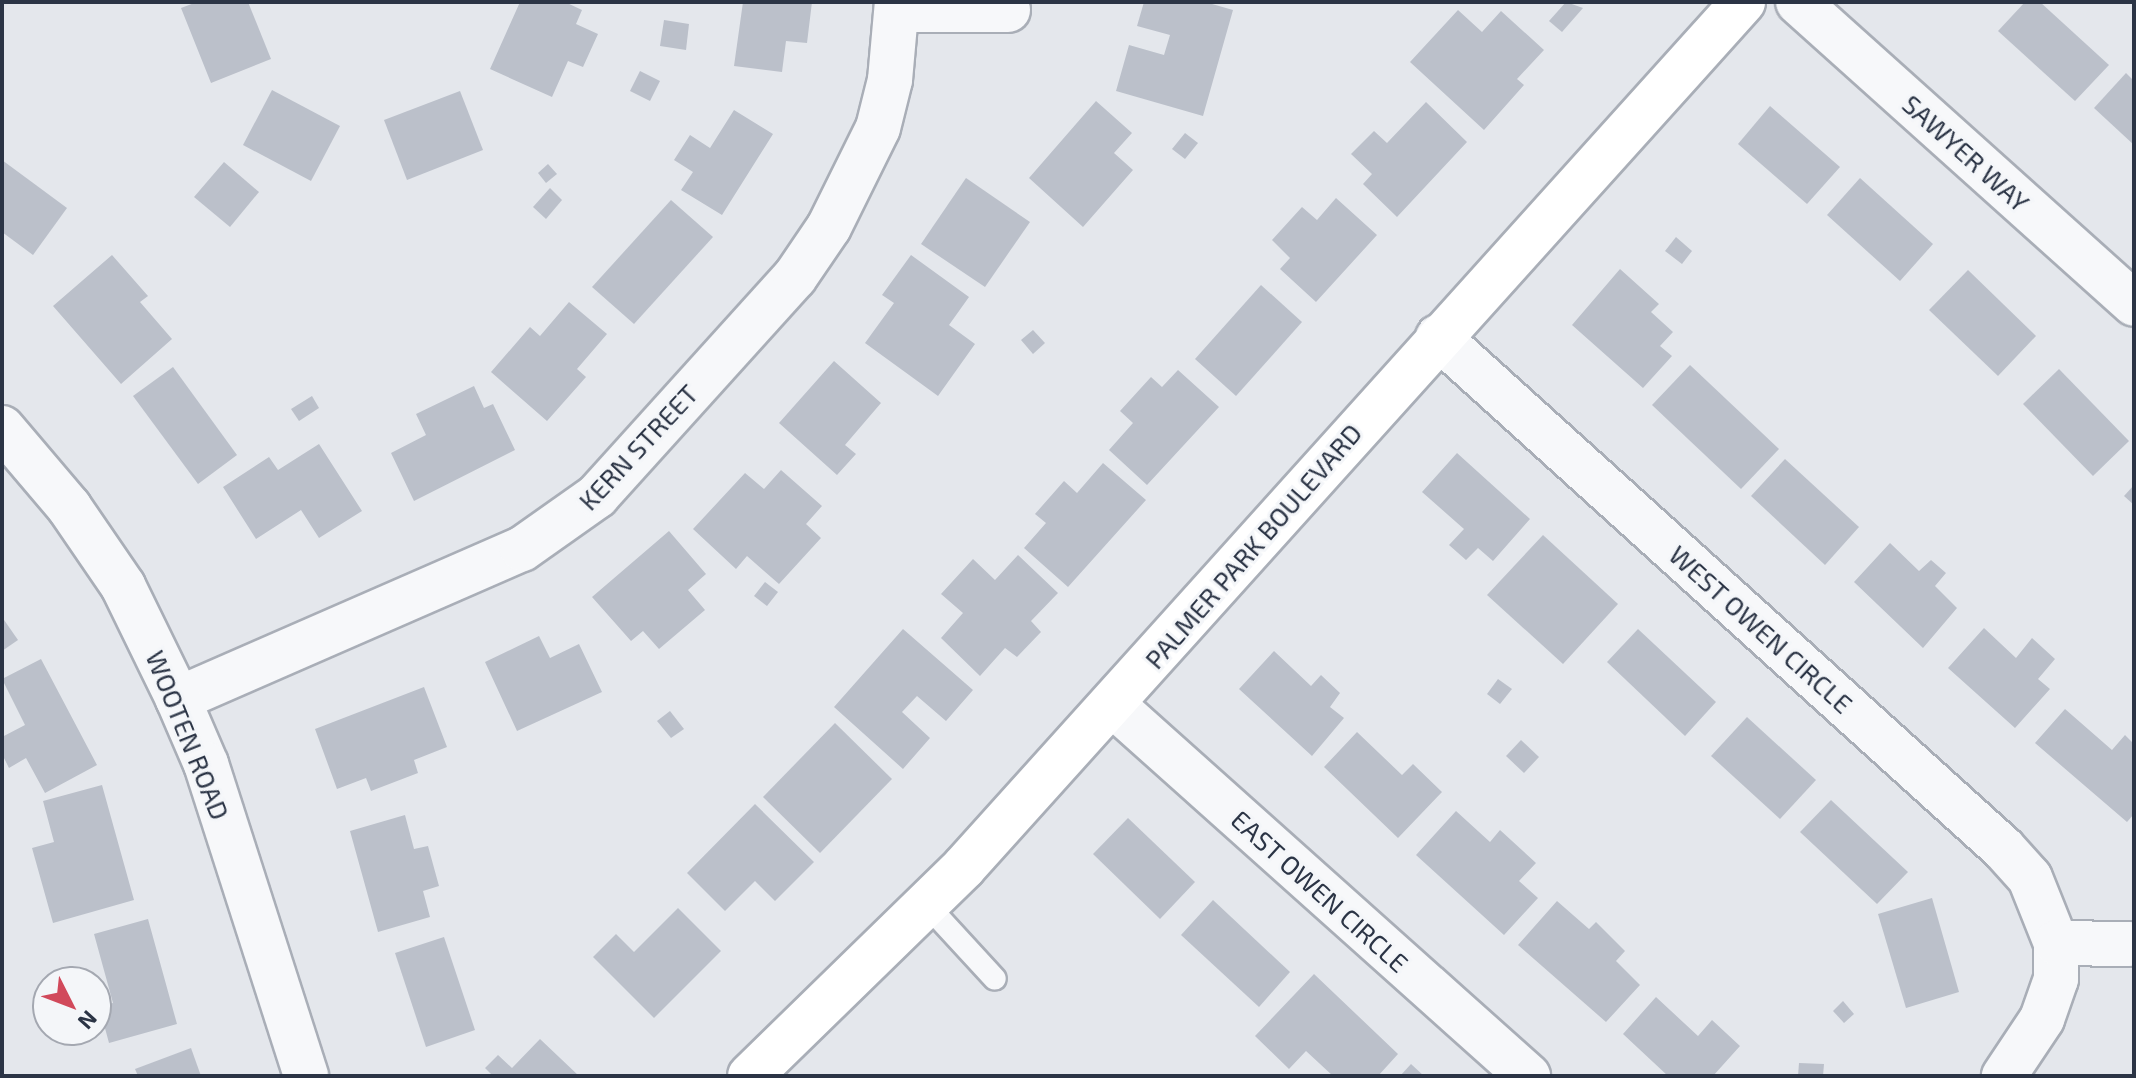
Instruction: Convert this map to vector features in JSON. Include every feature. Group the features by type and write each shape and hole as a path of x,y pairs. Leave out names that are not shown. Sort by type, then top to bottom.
{"main road":[{"name":"PALMER PARK BOULEVARD","path":"750,1076 927,905 1113,705 1438,337 1743,2"}],"street":[{"name":"SAWYER WAY","path":"1798,2 2134,304"},
{"path":"898,6 1008,10"},
{"name":"KERN STREET","path":"178,699 522,549 560,527 597,496 795,277 829,227 878,128 898,6"},
{"name":"WEST OWEN CIRCLE","path":"1438,337 2003,848 2030,878 2056,943 2056,979 2042,1019 2004,1076"},
{"name":"WOOTEN ROAD","path":"2,428 69,507 123,586 178,699 206,764 306,1076"},
{"name":"EAST OWEN CIRCLE","path":"1113,705 1528,1076"},
{"path":"2056,943 2130,944"}],"lane":[{"path":"927,905 995,979"}],"building":[{"path":"197,2 248,2 271,59 211,83 181,8"},
{"path":"520,2 565,2 582,10 576,24 598,34 583,67 568,61 552,97 490,69"},
{"path":"743,2 812,2 807,43 786,41 782,72 734,66"},
{"path":"1144,2 1205,2 1233,10 1203,116 1116,91 1129,45 1164,55 1170,35 1137,26"},
{"path":"1566,2 1583,8 1562,32 1549,21"},
{"path":"2025,2 2040,2 2109,65 2075,101 1998,31"},
{"path":"1458,10 1482,32 1501,11 1544,50 1517,79 1524,85 1484,130 1410,62"},
{"path":"664,20 689,24 686,50 660,46"},
{"path":"640,71 660,81 650,101 630,91"},
{"path":"2126,73 2134,81 2134,145 2094,108"},
{"path":"272,90 340,126 311,181 243,145"},
{"path":"460,91 483,150 407,180 384,120"},
{"path":"1096,101 1132,133 1114,153 1133,170 1083,227 1029,178"},
{"path":"1426,102 1467,142 1397,217 1363,184 1372,174 1351,154 1374,131 1387,143"},
{"path":"1770,106 1840,167 1807,204 1738,144"},
{"path":"734,110 773,134 722,215 681,190 693,172 674,160 690,135 710,148"},
{"path":"1185,133 1198,143 1185,159 1172,149"},
{"path":"2,160 67,208 33,255 2,232"},
{"path":"224,162 259,192 230,227 194,197"},
{"path":"548,164 557,174 546,183 538,173"},
{"path":"966,178 1030,222 985,287 921,244"},
{"path":"1860,178 1933,244 1900,281 1827,215"},
{"path":"550,188 562,200 546,219 533,207"},
{"path":"1336,198 1377,235 1316,302 1280,269 1290,258 1272,240 1302,207 1317,220"},
{"path":"671,200 713,237 634,324 592,287"},
{"path":"1676,237 1692,251 1682,264 1665,251"},
{"path":"112,255 148,296 140,302 172,339 121,384 53,306"},
{"path":"911,255 969,297 949,325 975,344 938,396 865,343 894,303 882,295"},
{"path":"1620,269 1659,304 1651,312 1673,332 1660,346 1672,356 1643,388 1572,325"},
{"path":"1968,270 2036,336 1998,376 1929,310"},
{"path":"1261,285 1302,322 1236,396 1195,359"},
{"path":"569,302 607,334 577,369 586,377 547,421 491,372 530,327 540,336"},
{"path":"1033,330 1045,343 1033,354 1021,340"},
{"path":"834,361 881,403 845,445 856,454 837,475 779,423"},
{"path":"1690,365 1779,449 1741,489 1652,405"},
{"path":"173,367 237,455 198,484 133,396"},
{"path":"2059,369 2129,441 2093,476 2023,404"},
{"path":"1178,370 1219,407 1147,485 1109,450 1133,423 1120,411 1151,377 1162,387"},
{"path":"474,386 484,408 493,404 515,450 414,501 391,453 426,435 416,414"},
{"path":"312,396 319,408 299,421 291,409"},
{"path":"319,444 362,511 319,538 301,510 256,539 223,487 269,457 278,470"},
{"path":"1457,453 1530,519 1493,561 1478,548 1466,560 1449,545 1464,529 1422,492"},
{"path":"1785,459 1859,527 1825,565 1751,496"},
{"path":"1103,463 1146,500 1068,587 1024,548 1046,523 1035,514 1064,481 1077,493"},
{"path":"781,470 822,506 806,524 821,538 779,584 747,556 736,569 693,529 745,473 764,489"},
{"path":"2134,485 2134,505 2124,496"},
{"path":"669,531 706,574 688,590 705,610 659,649 643,631 631,641 592,597"},
{"path":"1543,535 1618,604 1563,664 1487,595"},
{"path":"1890,543 1919,571 1931,560 1946,573 1935,586 1957,608 1923,648 1854,582"},
{"path":"1018,555 1058,593 1031,621 1041,632 1017,657 1005,648 980,676 941,638 963,613 941,594 973,559 995,580"},
{"path":"765,582 778,592 767,606 754,596"},
{"path":"2,617 18,640 2,651"},
{"path":"1984,628 2016,658 2032,638 2055,659 2038,679 2050,689 2015,728 1948,668"},
{"path":"903,629 973,690 946,721 917,696 902,712 930,738 903,769 834,707"},
{"path":"1638,629 1716,702 1685,736 1607,662"},
{"path":"539,636 550,658 579,644 602,692 517,731 485,662"},
{"path":"1274,651 1311,686 1321,675 1340,693 1330,707 1344,718 1312,756 1239,689"},
{"path":"41,659 97,765 45,793 26,758 9,768 2,754 2,737 25,725 2,679"},
{"path":"1498,679 1512,689 1500,704 1487,694"},
{"path":"424,687 447,747 414,760 418,773 371,791 366,778 337,789 315,729"},
{"path":"2065,709 2112,750 2125,735 2134,744 2134,814 2127,822 2035,743"},
{"path":"670,711 684,729 671,738 657,721"},
{"path":"1747,717 1816,780 1780,819 1711,756"},
{"path":"835,723 892,779 820,853 763,797"},
{"path":"1357,732 1402,775 1413,764 1442,792 1398,838 1324,767"},
{"path":"1521,740 1539,757 1524,773 1506,756"},
{"path":"102,785 134,900 53,923 32,848 54,842 43,801"},
{"path":"1831,800 1908,872 1877,904 1800,832"},
{"path":"755,804 814,862 775,901 755,881 725,911 687,873"},
{"path":"1456,811 1490,842 1500,830 1536,863 1519,881 1538,898 1504,935 1416,855"},
{"path":"405,815 414,849 428,846 439,886 423,891 430,917 378,932 350,831"},
{"path":"1128,818 1195,882 1160,919 1093,854"},
{"path":"1932,898 1959,992 1906,1008 1878,914"},
{"path":"1213,900 1290,972 1259,1007 1181,935"},
{"path":"1557,901 1589,929 1596,922 1625,951 1616,961 1640,985 1606,1022 1518,945"},
{"path":"678,908 721,951 654,1018 593,957 616,934 634,952"},
{"path":"148,919 177,1024 112,1042 112,966 103,966 94,934"},
{"path":"444,937 475,1030 426,1047 395,953"},
{"path":"1314,974 1398,1054 1378,1076 1333,1076 1306,1051 1289,1069 1255,1036"},
{"path":"1656,997 1698,1036 1712,1020 1740,1046 1713,1076 1668,1076 1623,1034"},
{"path":"1843,1001 1854,1014 1844,1023 1833,1011"},
{"path":"540,1039 579,1076 493,1076 485,1068 498,1055 512,1068"},
{"path":"191,1048 201,1076 138,1076 135,1069"},
{"path":"1799,1063 1824,1064 1823,1076 1798,1076"},
{"path":"1411,1064 1424,1076 1400,1076"}]}
